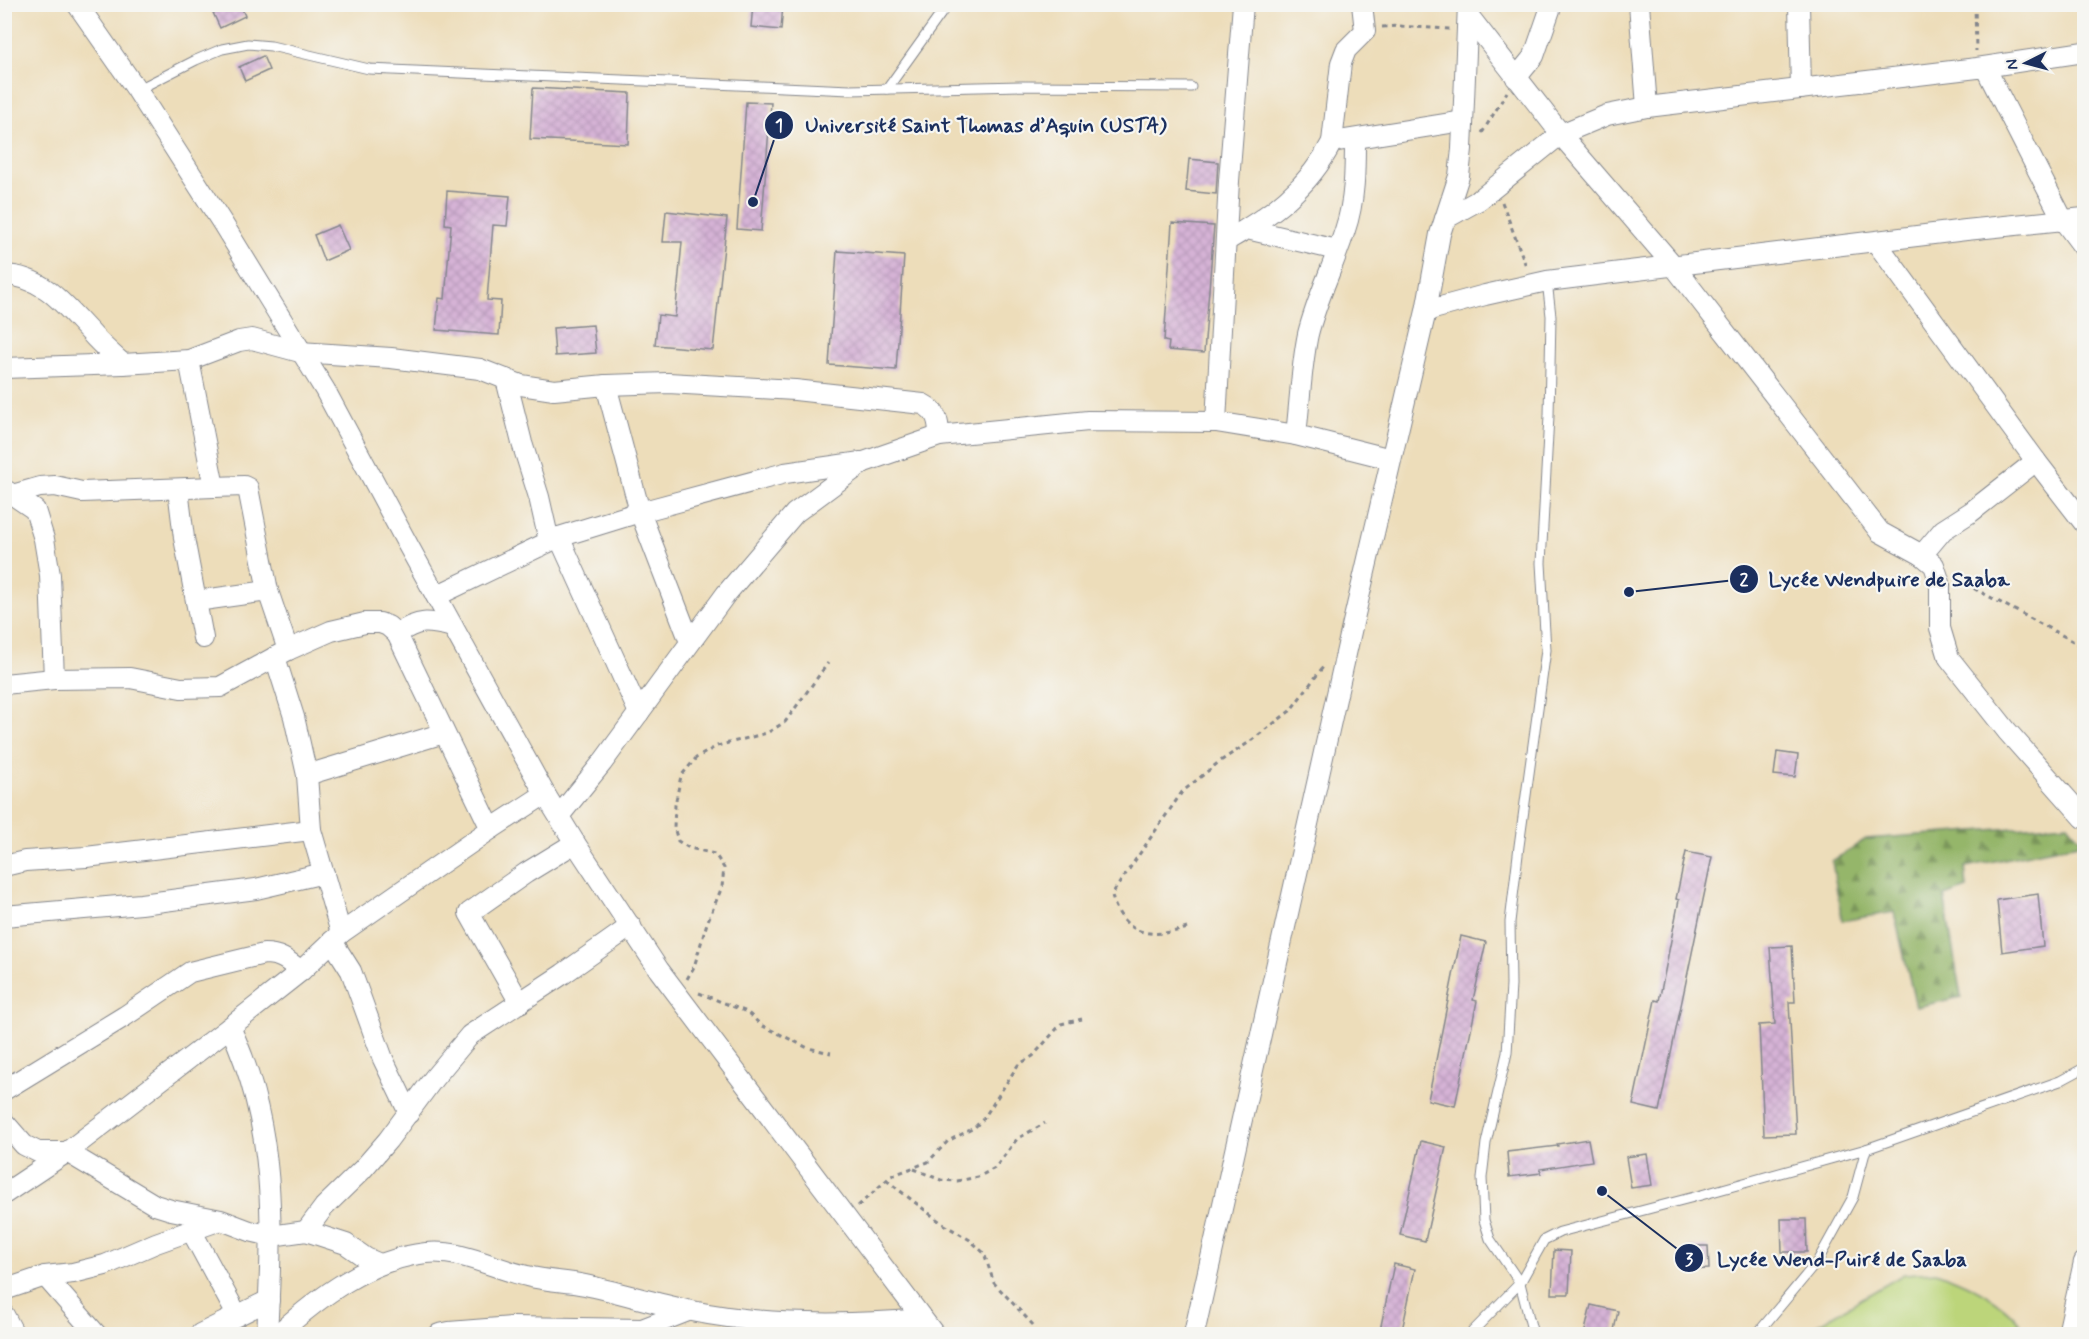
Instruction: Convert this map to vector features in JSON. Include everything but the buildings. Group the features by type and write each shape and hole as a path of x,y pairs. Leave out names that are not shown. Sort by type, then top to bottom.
{"street":[{"path":"77,4 137,90 326,390 453,627 545,794 575,843 659,970 928,1327"},
{"path":"1216,422 1228,181 1243,4"},
{"path":"1226,241 1275,211 1296,192 1316,169 1332,142 1341,63 1346,50 1365,31 1362,4"},
{"path":"1516,78 1534,56 1552,4"},
{"path":"1639,4 1647,107"},
{"path":"1799,4 1801,89"},
{"path":"1468,16 1561,134 1673,265 1880,532 1928,560 1940,583 1940,628 1949,658 2007,731 2085,818"},
{"path":"1194,1335 1426,311 1440,234 1459,176 1468,16"},
{"path":"1445,219 1479,200 1561,134 1607,115 1647,107 1981,67 2085,52"},
{"path":"1981,67 2063,220 2085,248"},
{"path":"1332,142 1463,122"},
{"path":"1296,435 1308,335 1321,293 1345,231 1351,205 1355,139"},
{"path":"1426,311 1540,283 1966,230 2085,218"},
{"path":"1247,229 1337,250"},
{"path":"1876,242 2036,461 2085,523"},
{"path":"4,275 37,282 53,293 100,344 123,364"},
{"path":"4,368 189,360 239,340 252,339 300,351 391,358 480,369 521,385 554,390 606,385 668,383 795,390 923,404 930,407 938,419 939,436"},
{"path":"189,360 214,487"},
{"path":"506,380 522,443 554,539 639,713"},
{"path":"606,385 640,512 690,642"},
{"path":"436,596 554,539 640,512 785,473 864,462 939,436 1088,422 1216,422 1296,435 1391,459"},
{"path":"1928,560 1943,530 1971,512 2036,461"},
{"path":"559,816 603,763 726,594 795,513 864,462"},
{"path":"8,492 55,486 82,492 244,486 248,488 307,775 311,830 324,873 336,937 383,1059 409,1113"},
{"path":"178,489 183,538 203,638"},
{"path":"8,492 35,510 44,539 50,575 54,679"},
{"path":"195,601 268,591"},
{"path":"397,634 421,622 453,627"},
{"path":"4,684 54,679 130,678 181,688 220,687 281,654 331,632 380,623 388,626 397,634 491,829"},
{"path":"307,775 444,733"},
{"path":"4,1194 67,1152 230,1027 301,971 336,937 545,794"},
{"path":"4,866 25,861 86,857 311,830"},
{"path":"520,1002 469,913 526,873 575,843"},
{"path":"4,916 141,904 256,889 324,873"},
{"path":"306,1230 324,1207 362,1170 470,1035 632,926"},
{"path":"4,1090 125,1016 190,972 264,954 275,954 285,958 301,971"},
{"path":"230,1027 242,1052 262,1118 269,1178 267,1335"},
{"path":"4,1122 24,1145 38,1152 67,1152 155,1205 221,1220 270,1236 306,1230 346,1244 366,1258 380,1264"},
{"path":"4,1290 45,1276 73,1273 105,1265 156,1243 221,1220"},
{"path":"191,1230 237,1315"},
{"path":"278,1335 295,1318 344,1283 380,1264 426,1253 454,1254 527,1276 585,1285 688,1311 781,1322 874,1323 928,1327"},
{"path":"2068,1335 2085,1262"},
{"path":"45,1276 96,1335"},
{"path":"200,1335 269,1300"},
{"path":"439,1335 449,1332 512,1327 642,1329 688,1311"},
{"path":"4,1316 14,1335"}],"lane":[{"path":"887,89 948,4"},
{"path":"137,90 222,49 248,44 271,46 369,69 850,90 1021,86 1191,87"},
{"path":"1533,1335 1520,1282 1490,1239 1484,1220 1482,1178 1486,1143 1507,1053 1511,985 1510,922 1546,650 1541,563 1549,416 1551,316 1540,283"},
{"path":"1470,1335 1520,1282 1544,1240 1560,1232 1866,1149 2060,1081 2085,1068"},
{"path":"1757,1335 1816,1262 1853,1197 1866,1149"}],"path":[{"path":"1975,4 1981,67"},
{"path":"1365,31 1374,27 1468,16"},
{"path":"1479,140 1516,78"},
{"path":"1496,187 1516,237 1540,283"},
{"path":"1928,560 1969,588 2085,646"},
{"path":"678,995 694,967 707,923 722,887 724,868 715,854 689,848 678,841 674,827 675,805 681,776 696,758 717,746 767,734 785,722 828,663"},
{"path":"1187,928 1172,933 1146,933 1137,930 1125,921 1113,903 1112,894 1182,792 1219,762 1290,711 1325,664"},
{"path":"678,995 696,992 747,1012 761,1025 808,1048 831,1053"},
{"path":"845,1216 891,1176 914,1169 927,1162 948,1141 974,1128 984,1118 1018,1065 1033,1056 1061,1024 1082,1019"},
{"path":"914,1169 941,1180 957,1181 978,1177 995,1168 1017,1139 1045,1123"},
{"path":"886,1180 942,1224 970,1240 984,1253 994,1283 1035,1327"}],"green space":[{"path":"2068,824 2083,843 1965,867 1967,888 1944,896 1961,997 1916,1007 1894,912 1842,921 1832,861 1866,839"},
{"path":"1936,1272 1975,1288 1999,1303 2010,1312 2027,1334 1801,1334 1904,1274"}],"place":[{"name":"Université Saint Thomas d’Aquin (USTA)","path":"753,202"},
{"name":"Lycée Wendpuire de Saaba","path":"1629,592"},
{"name":"Lycée Wend-Puiré de Saaba","path":"1602,1191"}]}
